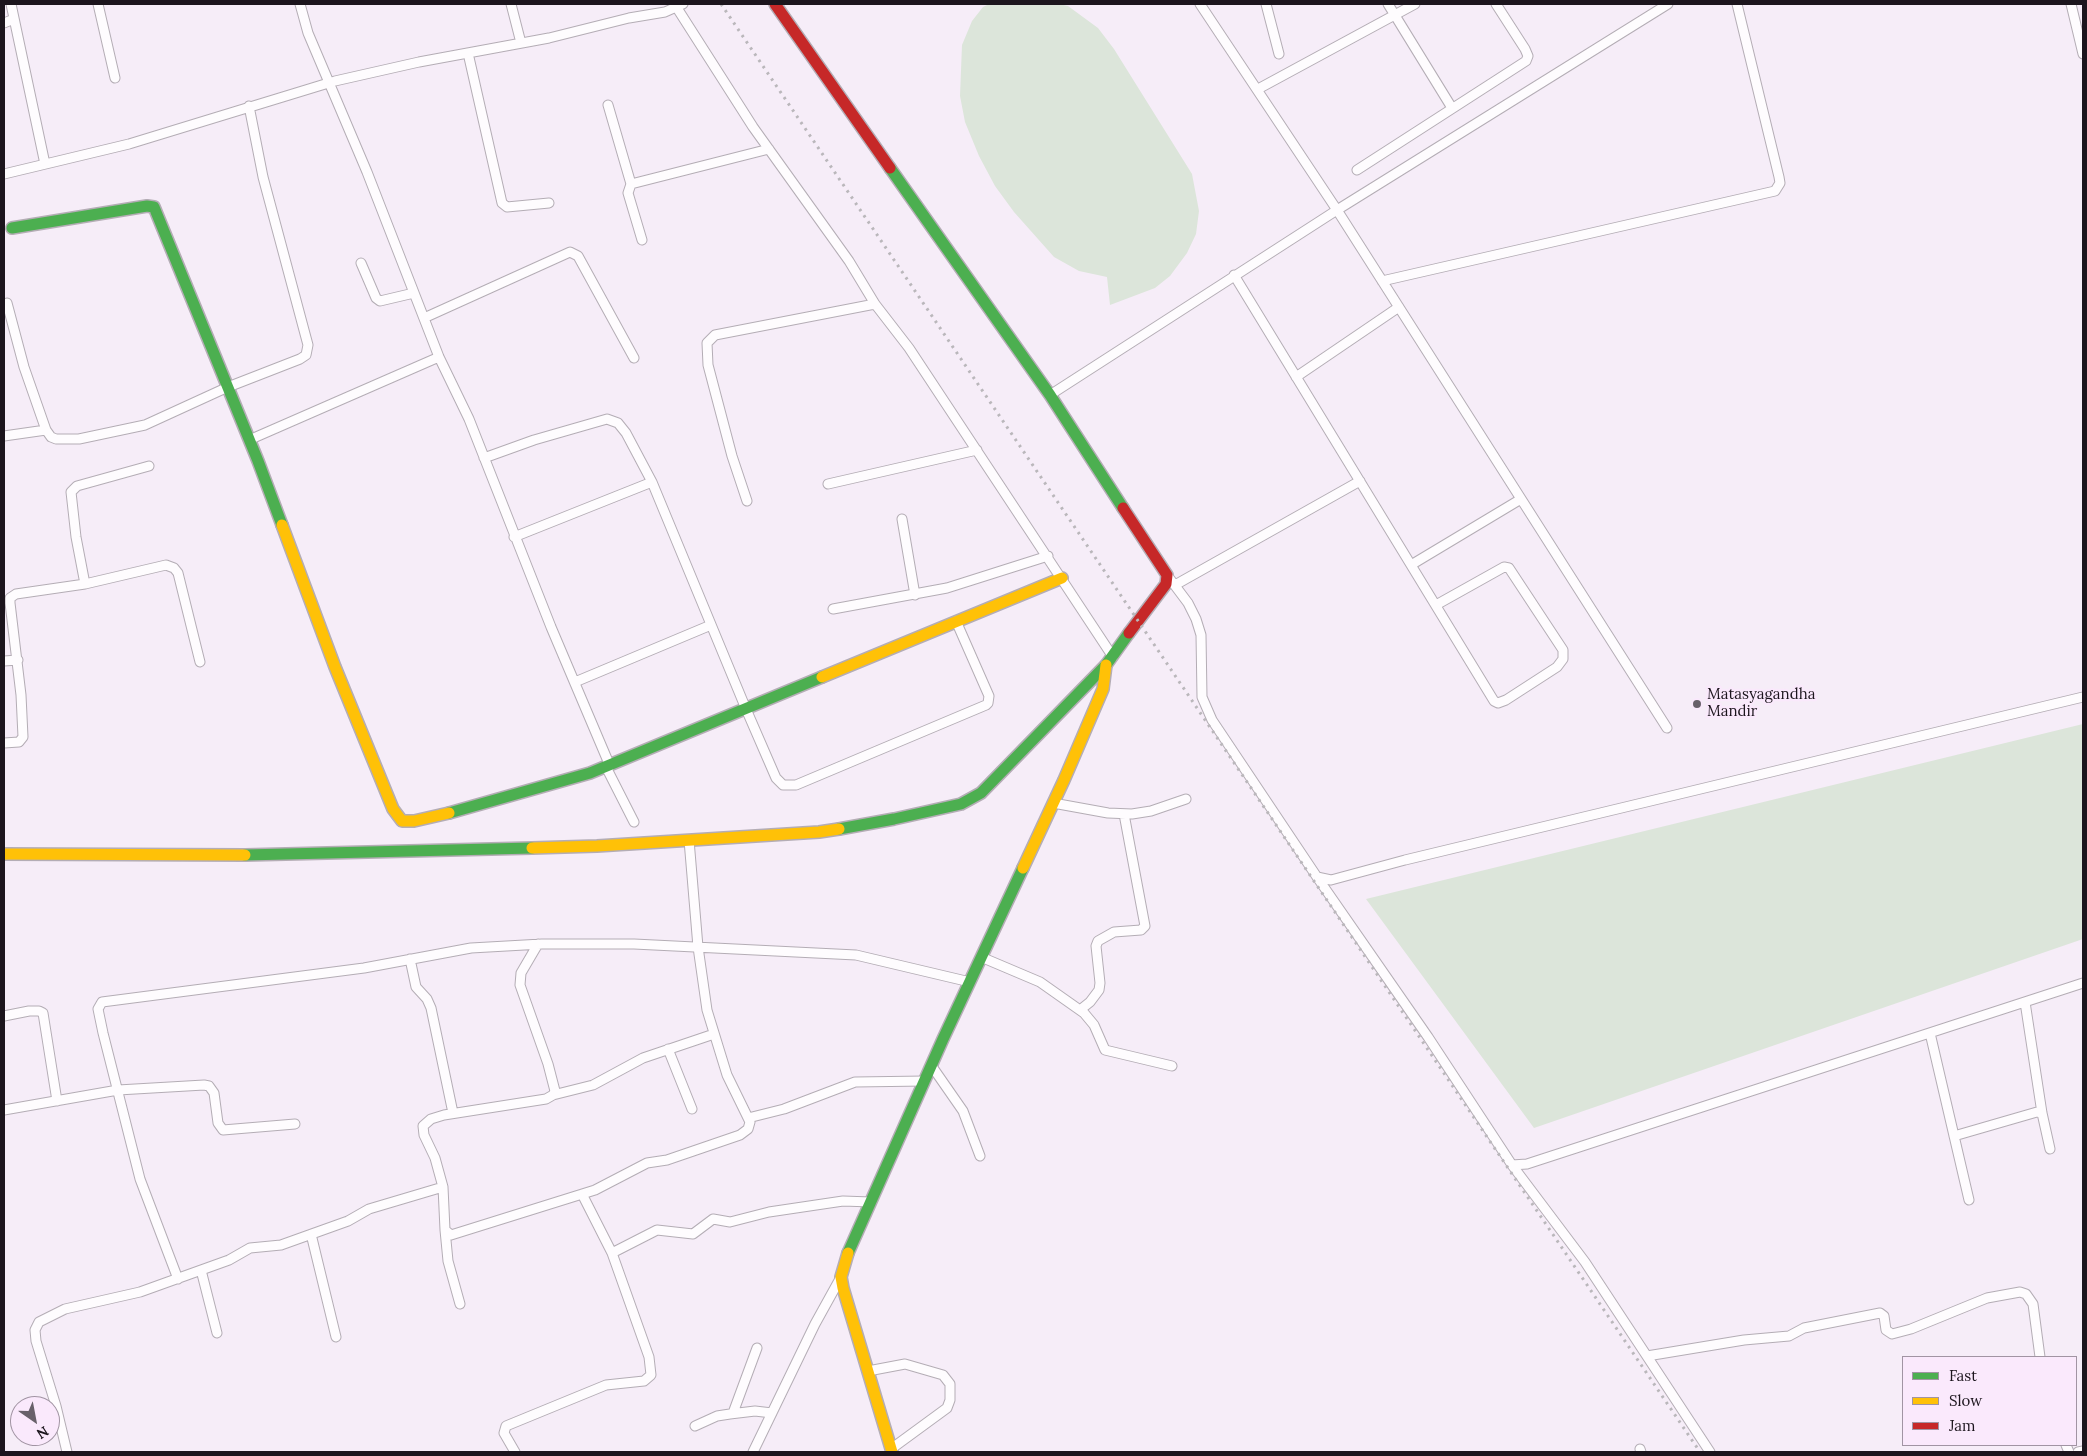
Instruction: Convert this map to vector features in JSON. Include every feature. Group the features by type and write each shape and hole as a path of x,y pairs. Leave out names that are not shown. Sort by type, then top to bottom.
{"main road":[{"path":"4,854 296,855 597,846 819,832 894,819 961,804 981,793 1110,661 1166,584 1168,575 1050,395 775,4"},
{"path":"12,228 119,209 154,207 162,222 228,387 335,667 393,809 398,817 407,821 442,815 608,766 1062,578"},
{"path":"892,1451 843,1288 841,1277 844,1263 931,1065 1053,803 1103,689 1110,661"}],"street":[{"path":"11,4 45,164"},
{"path":"98,4 115,78"},
{"path":"300,4 308,33 330,82 439,357 469,419 514,537 608,766 634,822"},
{"path":"511,4 521,43"},
{"path":"1200,4 1337,210 1667,728"},
{"path":"1266,4 1279,54"},
{"path":"1388,4 1452,108"},
{"path":"1258,89 1415,4"},
{"path":"1357,170 1526,61 1528,56 1525,49 1496,4"},
{"path":"1050,395 1234,275 1668,4"},
{"path":"1382,281 1775,191 1780,183 1779,177 1737,4"},
{"path":"2071,4 2083,54"},
{"path":"4,174 129,144 330,82 665,12 680,6 769,149 875,304 909,348 1048,556 1110,661"},
{"path":"4,23 14,19"},
{"path":"468,53 502,203 507,207 549,203"},
{"path":"608,105 630,184 628,193 642,240"},
{"path":"7,303 24,367 46,430 51,437 64,440 126,430 163,418 228,387 300,359 308,350 264,177 249,106"},
{"path":"630,184 769,149"},
{"path":"424,318 570,252 578,256 634,358"},
{"path":"361,263 376,298 380,301 414,293"},
{"path":"1234,275 1494,701 1498,703 1506,700 1557,667 1563,659 1563,650 1508,568 1504,568 1436,605"},
{"path":"747,501 732,456 708,365 707,343 715,335 875,304"},
{"path":"1296,377 1399,307"},
{"path":"249,440 439,357"},
{"path":"484,458 534,440 607,419 618,423 626,433 652,482 710,626 776,778 783,785 791,786 977,709 988,702 989,696 956,621"},
{"path":"4,436 46,430"},
{"path":"828,484 977,450"},
{"path":"85,584 70,492 77,486 149,466"},
{"path":"1175,585 1360,481"},
{"path":"514,537 652,482"},
{"path":"1412,565 1521,499"},
{"path":"902,519 915,595"},
{"path":"833,609 915,595 976,580 1048,556"},
{"path":"4,743 19,742 23,737 18,660 10,598 22,592 85,584 166,565 174,568 178,573 200,662"},
{"path":"1168,575 1188,603 1196,619 1200,636 1202,697 1206,709 1317,877 1428,1037 1512,1165 1585,1262 1710,1452"},
{"path":"575,682 710,626"},
{"path":"4,661 18,660"},
{"path":"1317,877 1331,880 1415,858 2083,697"},
{"path":"1053,803 1124,814 1151,811 1186,799"},
{"path":"1080,1010 1090,1002 1099,990 1096,946 1098,941 1114,932 1141,930 1145,927 1124,814"},
{"path":"445,1230 451,1235 457,1235 582,1194 650,1162 667,1160 740,1135 750,1125 728,1075 707,1010 698,947 689,840"},
{"path":"538,944 521,973 520,985 554,1086 554,1095"},
{"path":"178,1279 140,1179 98,1009 102,1002 364,968 471,948 538,944 634,944 856,954 970,982"},
{"path":"981,957 1040,982 1080,1010 1094,1025 1105,1050 1172,1066"},
{"path":"410,959 416,987 427,999 431,1008 454,1114"},
{"path":"1512,1165 1527,1164 2083,983"},
{"path":"2025,1002 2042,1113 2050,1150"},
{"path":"4,1016 29,1011 39,1011 43,1014 57,1100"},
{"path":"1930,1033 1969,1200"},
{"path":"460,1304 448,1261 443,1188 435,1158 424,1135 424,1126 431,1119 546,1099 554,1095 593,1085 643,1058 714,1034"},
{"path":"668,1049 692,1109"},
{"path":"931,1065 963,1111 980,1156"},
{"path":"748,1118 784,1109 855,1082 924,1081"},
{"path":"4,1110 118,1090 209,1086 214,1093 218,1123 223,1130 295,1124"},
{"path":"1954,1136 2037,1112 2042,1113"},
{"path":"67,1452 56,1406 36,1341 36,1326 65,1309 140,1292 229,1260 250,1248 281,1244 348,1221 369,1209 443,1188"},
{"path":"514,1452 504,1432 506,1426 606,1385 644,1381 651,1375 649,1357 612,1254 582,1194"},
{"path":"612,1254 657,1230 693,1234 713,1219 730,1222 769,1212 843,1201 871,1202"},
{"path":"310,1234 336,1337"},
{"path":"201,1270 217,1333"},
{"path":"753,1452 815,1324 841,1277"},
{"path":"1647,1356 1744,1340 1789,1336 1804,1328 1880,1312 1884,1316 1886,1330 1892,1334 1912,1329 1987,1298 2020,1292 2026,1294 2032,1304 2040,1356"},
{"path":"734,1413 757,1348"},
{"path":"868,1371 906,1364 943,1375 950,1384 950,1400 947,1408 892,1451"},
{"path":"695,1426 717,1416 734,1413 755,1411 772,1413"},
{"path":"2078,1452 2083,1451"}],"shaded area":[{"path":"989,4 1059,4 1068,6 1098,28 1114,49 1192,174 1199,211 1196,234 1187,253 1170,276 1155,288 1110,305 1107,277 1079,271 1054,257 1014,212 995,186 979,156 965,122 960,96 962,45 972,21 983,7"},
{"path":"2083,724 2083,939 1534,1128 1366,899"}],"railway":[{"path":"721,4 1700,1452"}],"traffic: fast":[{"path":"890,168 1050,395 1123,508"},
{"path":"12,228 147,206 154,207 258,461 282,525"},
{"path":"839,829 961,804 981,793 1106,665 1129,633"},
{"path":"449,813 590,773 822,677"},
{"path":"245,855 532,848"},
{"path":"848,1253 943,1039 1023,868"}],"traffic: slow":[{"path":"282,525 335,667 393,809 402,821 414,821 449,813"},
{"path":"822,677 1062,578"},
{"path":"1023,868 1064,780 1103,689 1106,665"},
{"path":"532,848 597,846 819,832 839,829"},
{"path":"4,854 245,855"},
{"path":"848,1253 841,1277 843,1288 892,1452"}],"traffic: jam":[{"path":"775,4 890,168"},
{"path":"1123,508 1167,575 1166,584 1129,633"}],"place":[{"name":"Matasyagandha Mandir","path":"1697,704"}]}
